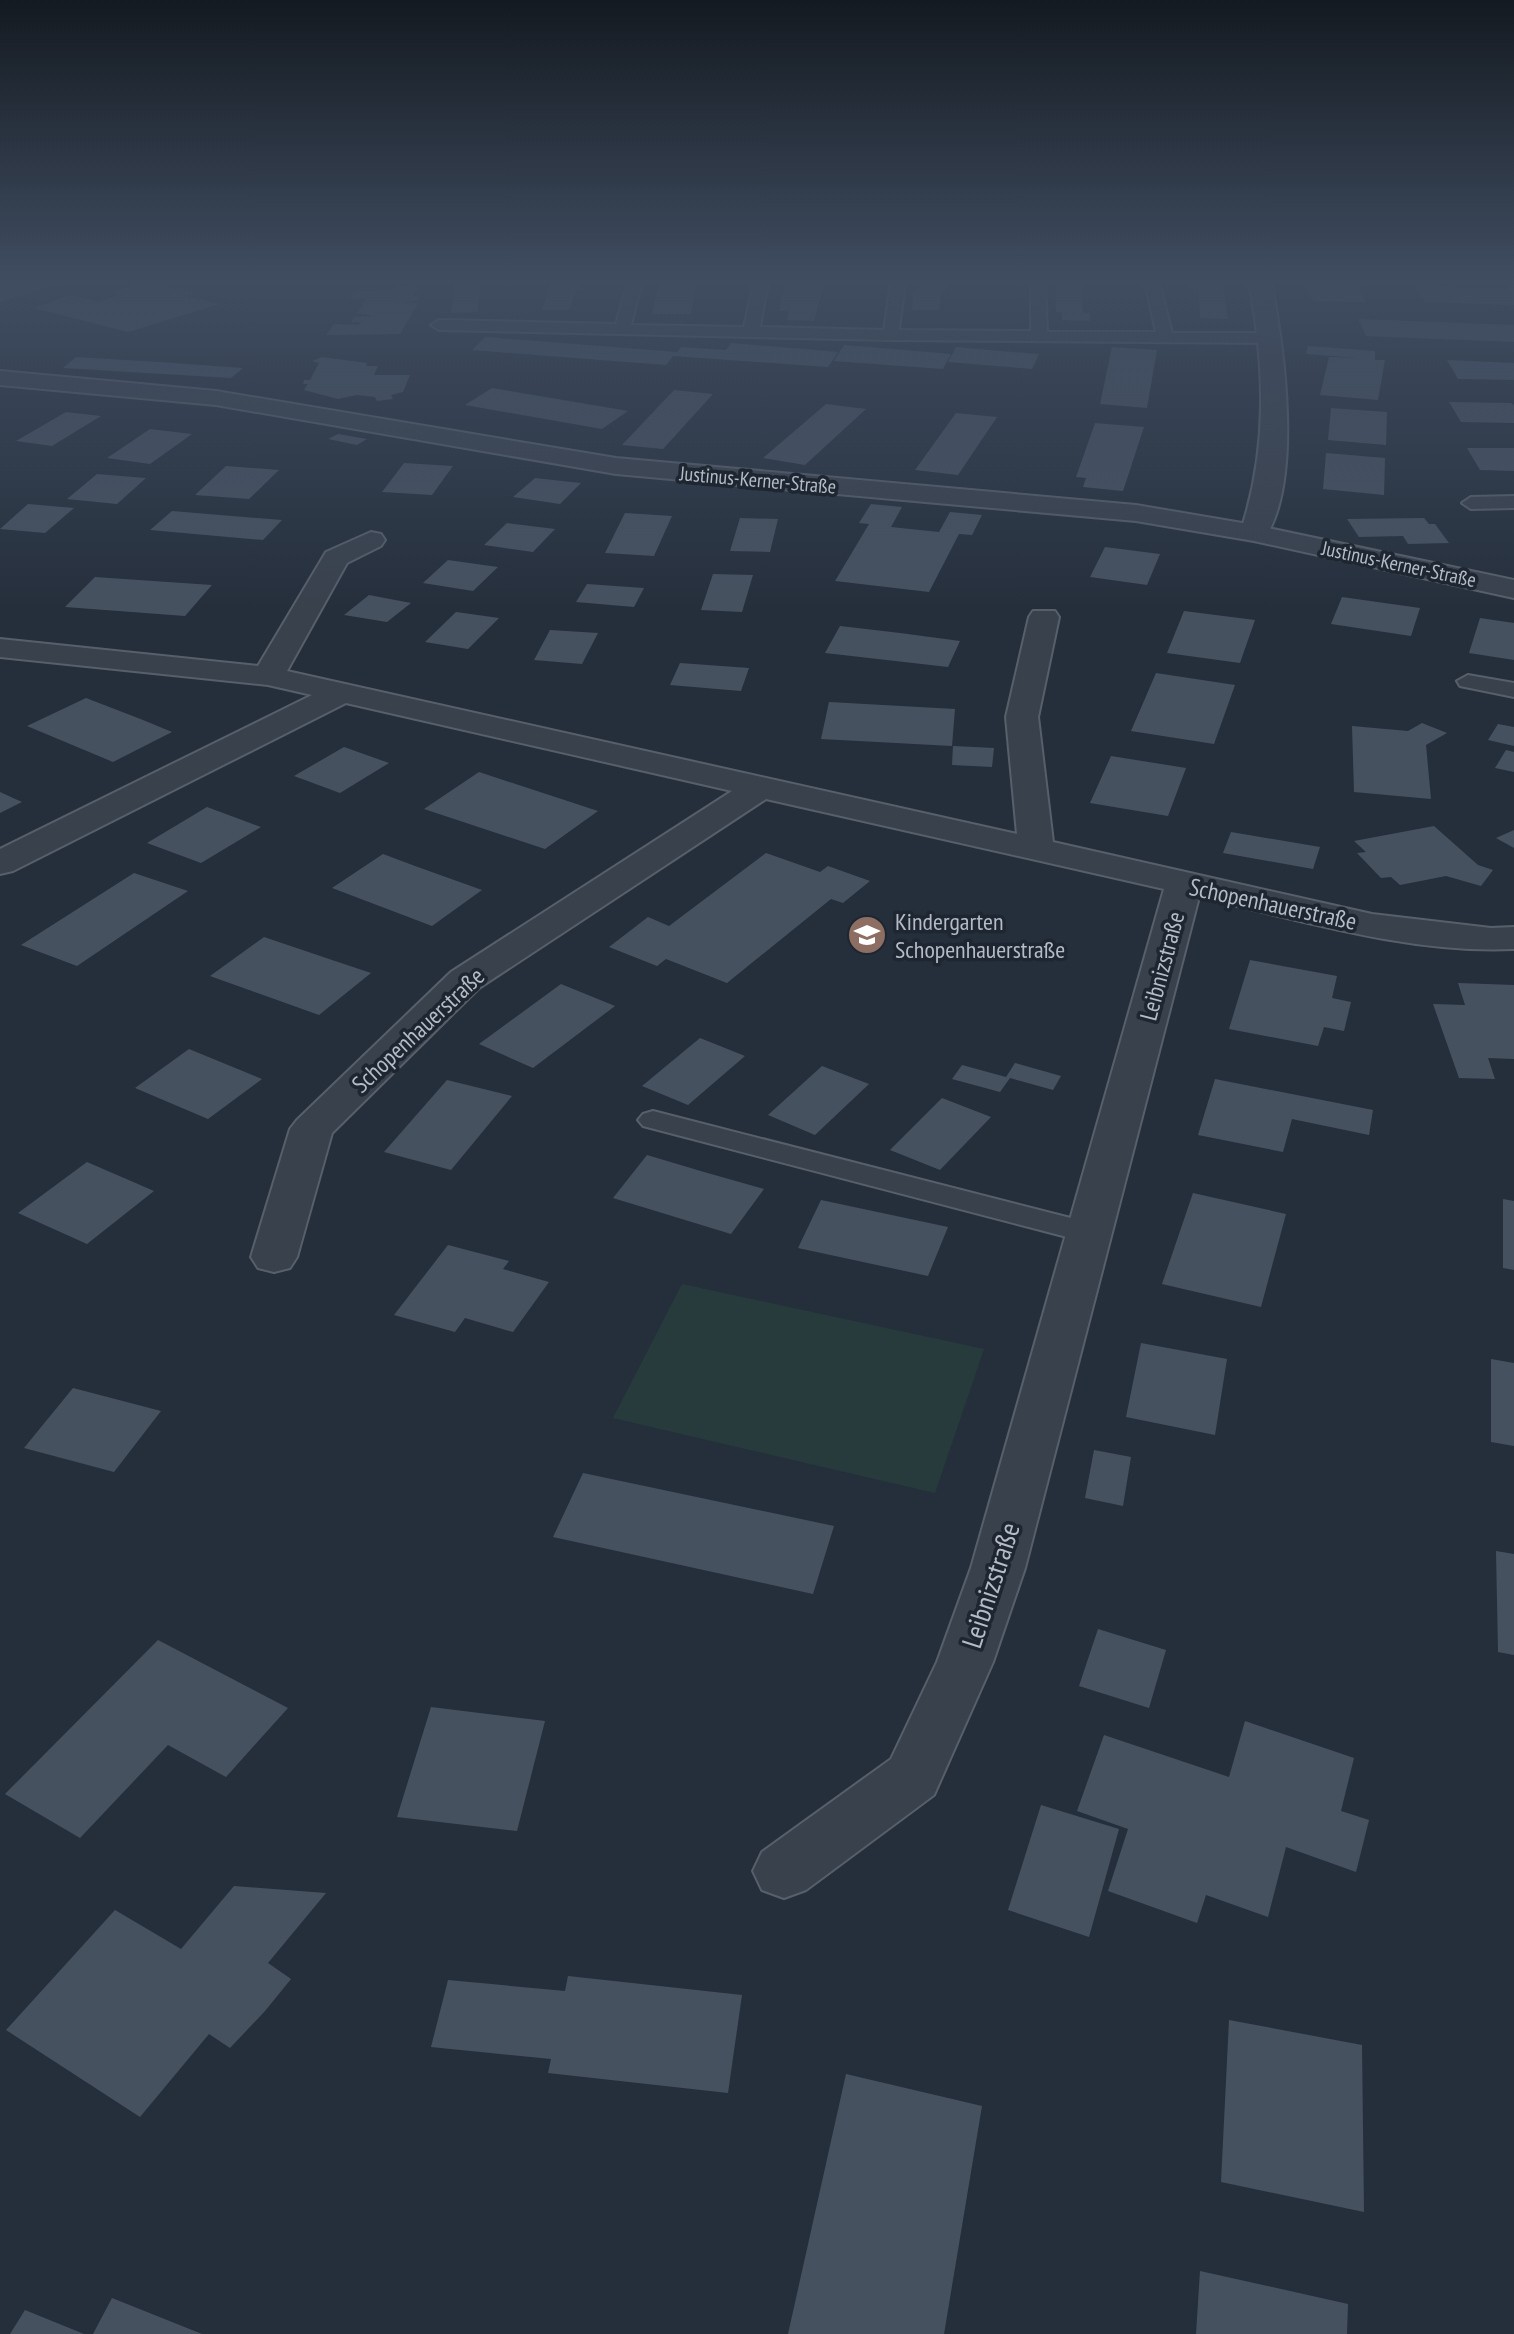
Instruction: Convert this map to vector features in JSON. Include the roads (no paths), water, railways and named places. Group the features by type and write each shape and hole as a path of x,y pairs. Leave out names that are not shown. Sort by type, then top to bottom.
{"street":[{"name":"Justinus-Kerner-Straße","path":"140,391 216,398 480,446 629,468 1061,505 1254,533 1514,589"},
{"path":"1254,533 1266,502 1274,432 1273,391"},
{"path":"268,676 336,558 371,540"},
{"path":"1036,850 1022,717 1044,617"},
{"name":"Schopenhauerstraße","path":"0,648 268,676 1372,925 1491,939 1514,938"},
{"path":"0,863 342,693"},
{"name":"Schopenhauerstraße","path":"274,1257 312,1129 465,980 761,787"},
{"name":"Leibnizstraße","path":"784,1871 913,1777 965,1662 998,1568 1184,885"}],"lane":[{"path":"1471,503 1514,502"},
{"path":"1468,681 1514,690"},
{"path":"653,1120 1090,1233"}],"place":[{"name":"Kindergarten Schopenhauerstraße","path":"867,935"}]}
